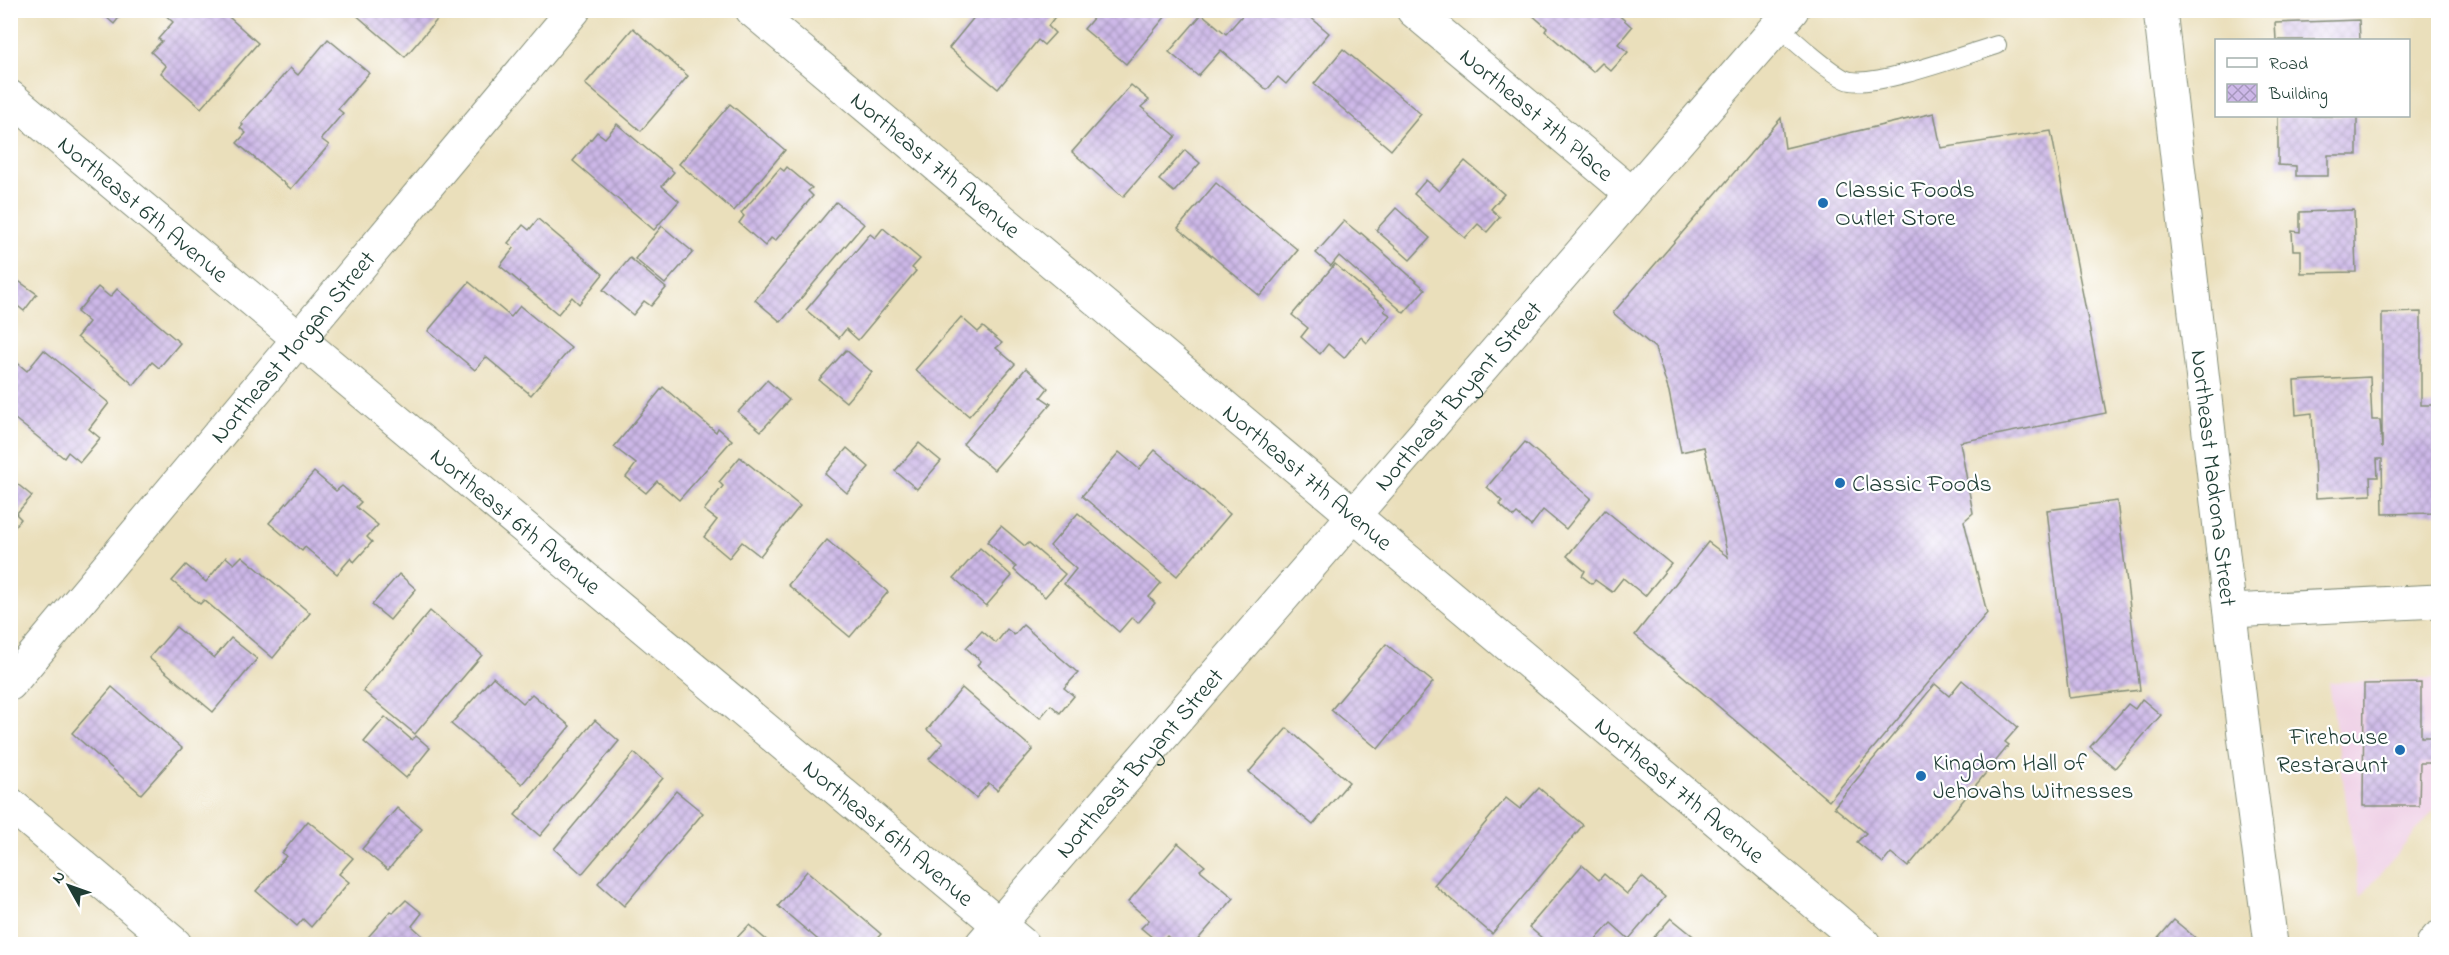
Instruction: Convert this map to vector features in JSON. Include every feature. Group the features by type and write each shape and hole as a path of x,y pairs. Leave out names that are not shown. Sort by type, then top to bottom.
{"street":[{"name":"Northeast Morgan Street","path":"10,684 574,10"},
{"name":"Northeast 7th Avenue","path":"752,10 1864,945"},
{"name":"Northeast 7th Place","path":"1413,10 1632,194"},
{"name":"Northeast Madrona Street","path":"2160,10 2271,945"},
{"name":"Northeast Bryant Street","path":"1001,938 1353,516 1785,18"},
{"name":"Northeast 6th Avenue","path":"10,97 299,338 1001,938"},
{"path":"2230,611 2439,601"},
{"path":"10,804 175,945"},
{"path":"2433,945 2439,938"}],"lane":[{"path":"1785,18 1811,56 1849,82 1881,79 1997,45"}],"shaded area":[{"path":"2438,679 2438,805 2360,898 2329,682"}],"building":[{"path":"98,10 125,10 114,24"},
{"path":"160,10 221,10 258,43 201,108 161,73 166,66 151,52 162,41 158,39 173,22"},
{"path":"357,10 455,10 448,18 442,14 405,57 354,13"},
{"path":"921,10 940,10 932,20"},
{"path":"980,10 1060,10 1048,26 1055,33 1044,45 1038,40 998,89 949,48"},
{"path":"1100,10 1171,10 1126,64 1084,29"},
{"path":"1247,10 1302,10 1329,33 1286,84 1278,77 1267,90 1221,50 1198,76 1169,52 1202,14 1226,34"},
{"path":"1534,10 1613,10 1632,27 1618,44 1628,52 1611,71 1602,63 1593,72 1545,31 1547,28 1531,14"},
{"path":"2359,20 2360,39 2276,39 2275,23"},
{"path":"633,28 688,76 641,131 585,84"},
{"path":"328,39 369,73 338,109 343,113 321,139 329,145 291,189 237,143 246,133 240,128 243,125 241,123 290,68 298,75"},
{"path":"1343,49 1421,114 1391,150 1314,84"},
{"path":"1131,85 1149,100 1141,107 1176,136 1123,197 1072,152"},
{"path":"730,104 785,150 734,211 679,164"},
{"name":"Classic Foods","path":"1934,113 1941,148 2051,131 2106,413 1960,442 1973,513 1964,521 1987,613 1829,801 1635,635 1708,542 1728,557 1704,447 1681,452 1669,392 1655,348 1613,313 1781,118 1785,148"},
{"path":"2278,117 2357,117 2357,155 2328,155 2328,176 2296,176 2296,166 2278,165"},
{"path":"617,124 674,172 662,186 679,201 654,230 573,161 597,132 605,138"},
{"path":"1185,150 1200,163 1174,192 1159,180"},
{"path":"1465,161 1504,194 1491,209 1500,217 1487,232 1478,224 1465,238 1414,194 1426,180 1439,191"},
{"path":"787,167 812,188 808,191 813,196 775,241 771,238 765,246 739,223 744,216 741,213 780,168 784,171"},
{"path":"1216,183 1298,250 1260,296 1178,228"},
{"path":"836,202 864,224 781,322 755,300"},
{"path":"1396,208 1430,238 1410,260 1376,230"},
{"path":"2354,210 2356,272 2301,273 2301,250 2293,250 2292,231 2300,232 2300,212"},
{"path":"538,219 603,274 579,304 572,297 558,314 500,266 514,248 508,243 523,225 529,230"},
{"path":"1344,221 1425,289 1404,313 1339,256 1331,266 1316,253"},
{"path":"662,226 693,252 665,284 635,259"},
{"path":"883,228 920,259 912,268 916,271 858,340 846,329 839,338 806,310 870,234 875,238"},
{"path":"630,258 666,288 651,306 644,301 633,315 603,290"},
{"path":"1335,264 1386,308 1384,311 1390,315 1367,343 1361,337 1344,358 1328,344 1320,354 1301,337 1308,328 1292,315"},
{"path":"17,280 37,294 24,311 10,300 10,289"},
{"path":"469,282 511,317 520,306 571,348 531,395 486,357 475,370 428,331"},
{"path":"98,287 110,297 117,289 180,343 159,368 152,362 134,385 77,337 89,322 77,312"},
{"path":"2421,312 2421,405 2438,405 2438,513 2383,514 2382,459 2377,459 2378,477 2370,477 2371,495 2316,498 2312,413 2296,415 2294,381 2370,377 2372,420 2380,420 2382,448 2382,313"},
{"path":"961,317 978,332 983,327 1002,343 996,348 1015,364 969,416 915,370"},
{"path":"44,350 109,403 89,429 100,438 80,462 68,452 64,458 10,415 10,366 15,361 27,371"},
{"path":"846,350 872,372 846,402 819,380"},
{"path":"1026,368 1048,388 1041,397 1051,404 994,470 963,444"},
{"path":"767,380 789,400 761,431 738,412"},
{"path":"663,387 716,432 718,428 732,440 679,500 657,481 646,493 626,477 636,464 614,447"},
{"path":"1525,442 1591,498 1566,529 1543,510 1531,526 1517,514 1514,517 1499,504 1502,501 1487,487"},
{"path":"919,443 941,461 917,489 895,471"},
{"path":"847,448 869,467 847,493 825,474"},
{"path":"1155,450 1230,514 1177,576 1082,496 1119,452 1139,469"},
{"path":"740,457 800,506 760,556 742,542 729,558 704,537 717,520 704,510 723,486 719,482"},
{"path":"314,472 336,491 342,486 361,502 356,507 378,525 367,537 372,542 354,562 351,558 337,574 305,547 302,551 269,523"},
{"path":"10,478 32,496 16,514 21,519 10,533"},
{"path":"2117,501 2140,690 2069,698 2047,510"},
{"path":"1605,510 1671,564 1645,596 1623,578 1612,592 1595,580 1592,584 1582,576 1585,571 1567,556"},
{"path":"1078,513 1161,583 1149,597 1155,603 1138,623 1132,617 1119,632 1064,584 1076,569 1050,546"},
{"path":"1001,526 1025,546 1029,543 1065,574 1045,597 1014,570 1016,567 987,542"},
{"path":"827,540 888,592 850,637 788,585"},
{"path":"980,548 1012,576 986,606 954,578"},
{"path":"242,556 310,613 273,658 204,600 200,604 172,581 186,565 206,582 226,557 234,564"},
{"path":"399,574 416,589 390,620 372,605"},
{"path":"430,611 482,655 415,734 363,691"},
{"path":"1023,625 1078,673 1064,688 1074,696 1060,713 1051,705 1040,718 977,665 981,661 966,648 982,631 996,643 1007,629 1014,635"},
{"path":"176,627 214,658 231,638 257,659 213,712 149,658"},
{"path":"1386,644 1433,682 1378,749 1331,710"},
{"path":"493,677 523,703 532,694 570,726 522,784 451,724"},
{"name":"Kingdom Hall of Jehovahs Witnesses","path":"1962,680 2018,727 2005,742 2009,745 1908,867 1891,853 1883,863 1857,842 1866,833 1834,807 1935,684 1949,696"},
{"name":"Firehouse Restaraunt","path":"2421,683 2421,737 2436,737 2436,763 2420,763 2419,806 2363,806 2364,684"},
{"path":"112,687 182,748 141,794 72,733"},
{"path":"962,688 1033,749 997,790 989,783 976,798 929,759 943,743 927,730"},
{"path":"2142,699 2161,715 2115,768 2090,747 2128,704 2135,709"},
{"path":"385,717 412,740 416,736 430,748 406,778 364,742"},
{"path":"595,720 619,741 540,836 515,815"},
{"path":"1287,728 1349,782 1313,825 1249,772"},
{"path":"634,753 663,778 582,874 554,849"},
{"path":"1539,788 1583,825 1492,934 1434,885 1506,798 1520,809"},
{"path":"676,791 703,813 624,906 598,883"},
{"path":"397,808 422,829 388,870 362,849"},
{"path":"308,821 353,858 339,874 349,882 311,927 303,919 297,926 256,891 286,856 282,853"},
{"path":"1178,843 1205,866 1200,870 1234,898 1194,944 1176,944 1167,936 1160,944 1141,928 1149,920 1128,902"},
{"path":"1582,865 1599,880 1604,874 1627,894 1642,877 1665,897 1629,939 1611,923 1592,944 1549,944 1529,927"},
{"path":"807,871 881,934 872,944 823,944 778,906"},
{"path":"406,900 422,913 412,926 432,944 362,944 391,911 393,913"},
{"path":"1671,918 1703,944 1648,944"},
{"path":"2174,920 2203,944 2153,944"},
{"path":"749,925 771,944 731,944"}],"place":[{"name":"Classic Foods Outlet Store","path":"1823,203"},
{"name":"Classic Foods","path":"1840,483"},
{"name":"Firehouse Restaraunt","path":"2400,750"},
{"name":"Kingdom Hall of Jehovahs Witnesses","path":"1921,776"}]}
